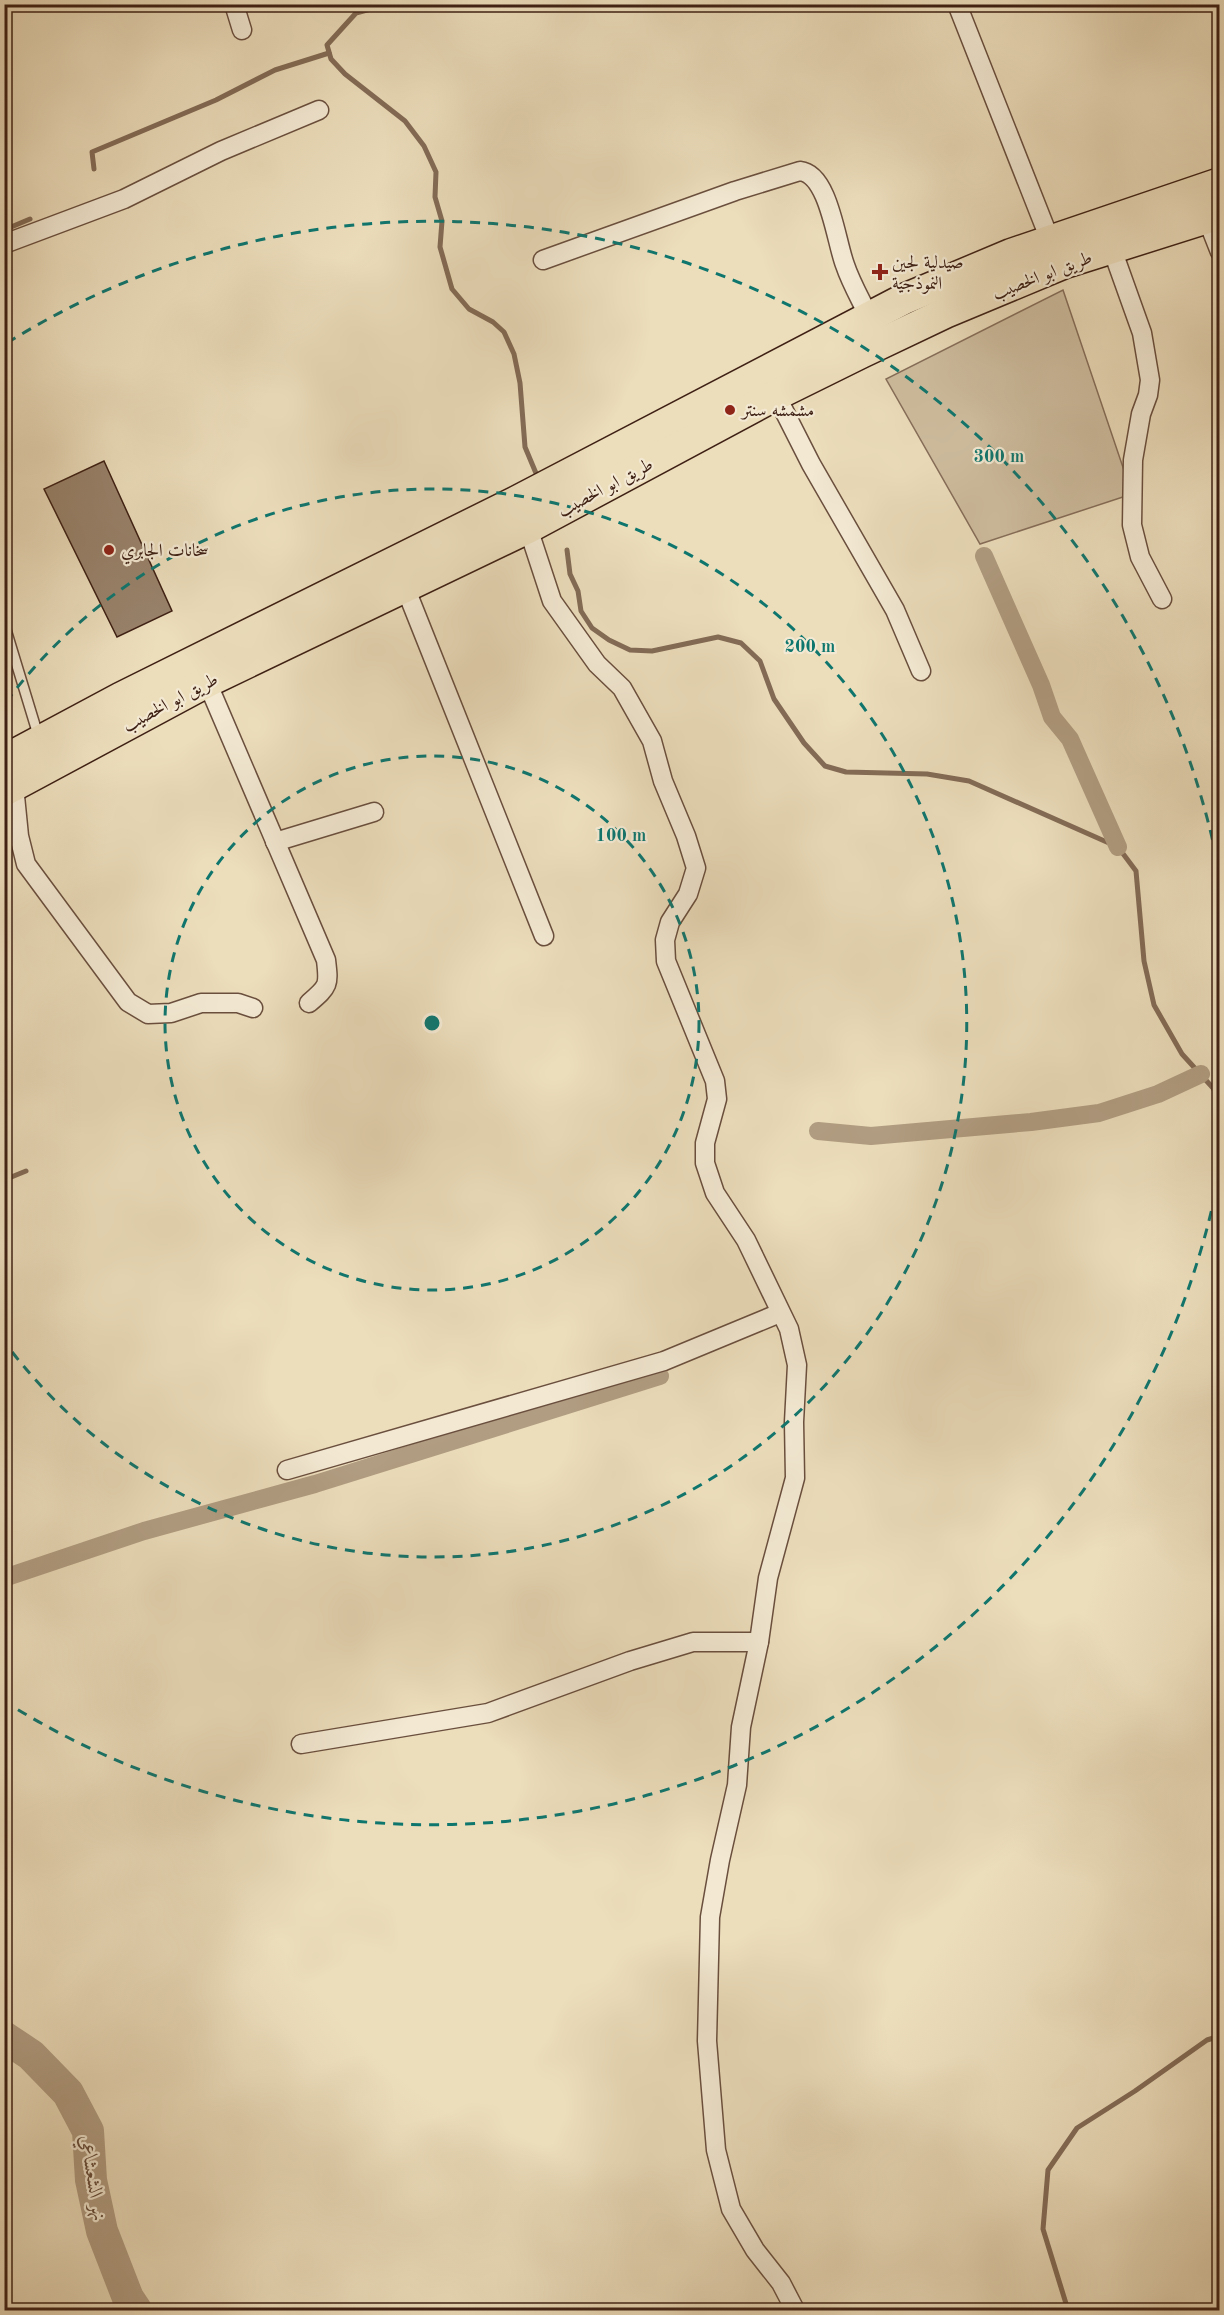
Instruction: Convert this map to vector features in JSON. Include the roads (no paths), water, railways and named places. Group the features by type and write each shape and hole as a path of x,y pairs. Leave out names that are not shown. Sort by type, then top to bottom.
{"main road":[{"name":"طريق ابو الخصيب","path":"8,779 528,528 776,395 940,300 1011,254 1220,183"},
{"name":"طريق ابو الخصيب","path":"8,779 39,741 120,698 517,501 869,317 940,300 1112,249 1213,216"}],"street":[{"path":"234,4 242,30"},
{"path":"957,4 1050,240"},
{"path":"4,244 124,198 221,151 319,110"},
{"path":"543,260 735,191 800,171 807,172 815,178 827,202 845,265 869,317"},
{"path":"1213,216 1220,252"},
{"path":"1112,249 1142,333 1150,380 1133,460 1132,525 1140,557 1162,599"},
{"path":"776,395 816,473 895,610 921,671"},
{"path":"528,528 552,601 597,664 622,688 652,741 663,781 696,867 688,894 670,922 665,940 666,961 715,1081 717,1099 705,1143 705,1163 715,1193 746,1240 789,1329 797,1365 794,1422 795,1478 768,1578 759,1642 741,1727 737,1785 710,1917 706,2041 716,2150 731,2209 755,2250 781,2283 795,2310"},
{"path":"405,587 544,936"},
{"path":"207,682 326,960 329,981 323,992 309,1003"},
{"path":"8,779 26,864 128,1002 148,1014 171,1013 201,1003 238,1004 254,1008"},
{"path":"275,842 374,812"},
{"path":"287,1470 664,1361 780,1313"},
{"path":"301,1744 488,1713 630,1661 693,1642 759,1642"}],"lane":[{"path":"4,623 39,741"}],"waterway":[{"path":"389,4 356,13 327,45 331,59 345,74 405,121 424,146 436,172 435,197 442,221 440,247 452,289 469,309 493,322 504,332 514,354 520,383 525,447 538,478"},
{"path":"94,169 92,152 216,100 275,70 329,53"},
{"path":"4,230 30,219"},
{"path":"567,550 570,574 578,591 581,611 592,628 609,640 630,650 652,651 718,637 741,643 760,661 774,699 804,743 825,766 846,772 927,774 969,781 1118,847 1136,871 1144,961 1154,1005 1182,1054 1213,1088 1220,1102"},
{"path":"984,556 1041,685 1052,717 1070,739 1118,847"},
{"path":"818,1131 871,1136 1031,1122 1099,1113 1158,1094 1201,1074"},
{"path":"4,1180 26,1171"},
{"path":"4,1578 144,1531 315,1484 660,1376"},
{"path":"1068,2310 1043,2229 1048,2170 1077,2128 1135,2091 1207,2040 1220,2036"},
{"name":"نهر الشعشاعي","path":"4,2037 31,2055 68,2093 88,2131 91,2180 102,2231 128,2298 136,2310"}],"place":[{"name":"صيدلية لجين النموذجية","path":"880,272"},
{"name":"مشمشه سنتر","path":"730,410"},
{"name":"سخانات الجابري","path":"109,550"}]}
